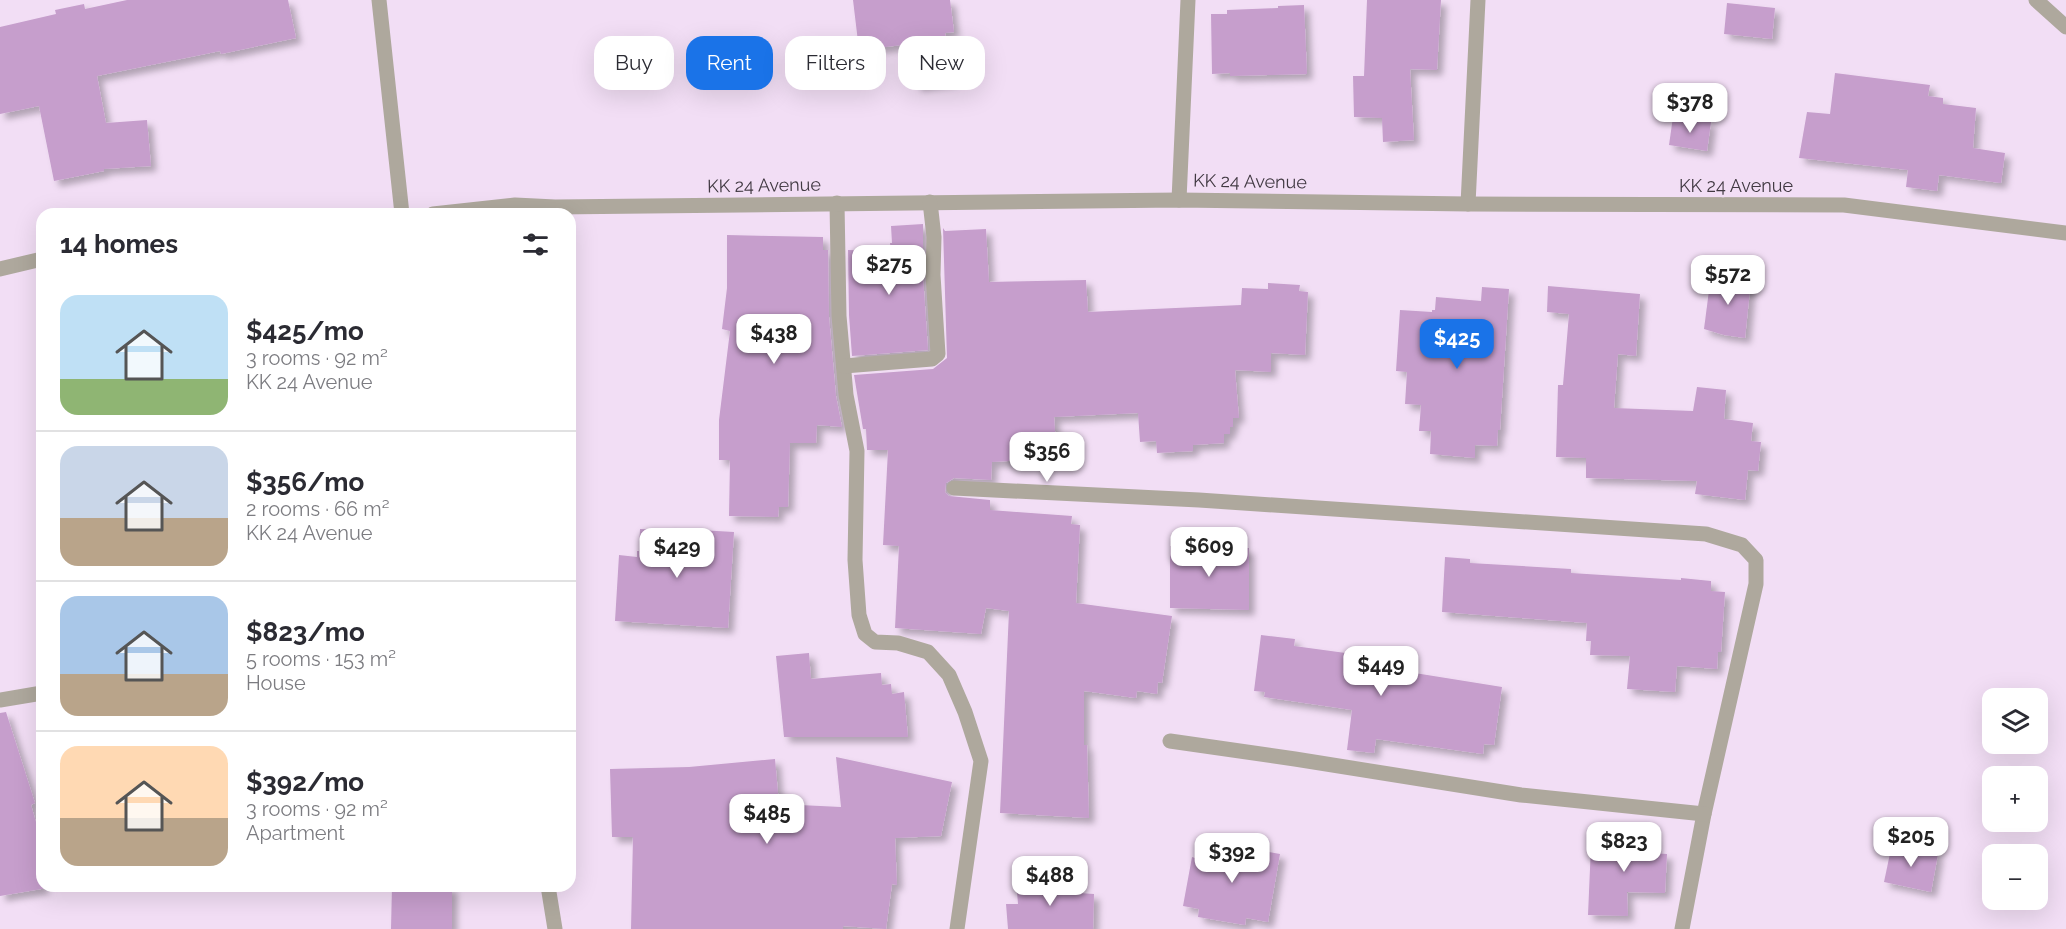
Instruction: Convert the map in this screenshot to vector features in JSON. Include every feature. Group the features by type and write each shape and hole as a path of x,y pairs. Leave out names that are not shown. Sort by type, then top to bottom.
{"street":[{"path":"379,0 401,208"},
{"path":"1179,200 1188,0"},
{"path":"1468,204 1478,0"},
{"path":"2036,0 2066,27"},
{"name":"KK 24 Avenue","path":"576,210 837,203 1179,200 1468,204 1844,205 2066,233"},
{"path":"844,366 932,359 938,354 933,275 934,237 930,202"},
{"path":"837,203 839,316 846,395 857,451 855,560 859,615 865,634 875,642 898,643 928,652 949,675 965,712 981,762 957,929"},
{"name":"KK 24 Avenue","path":"488,208 515,205 535,208"},
{"path":"0,269 36,260"},
{"path":"954,488 1199,500 1706,534 1743,545 1756,560 1756,584 1704,814 1682,929"},
{"path":"0,700 36,694"},
{"path":"1170,741 1521,795 1704,814"},
{"path":"549,892 555,929"}],"building":[{"path":"127,0 288,0 296,38 97,76 106,123 147,120 151,166 104,169 104,171 54,181 39,106 0,114 0,27 56,14 55,10 84,4 85,9"},
{"path":"853,0 950,0 954,32 945,33 945,36 898,36 898,46 886,47 886,36 857,36"},
{"path":"1367,0 1441,0 1437,70 1410,69 1414,140 1383,142 1382,118 1354,117 1353,76 1364,76"},
{"path":"1727,3 1775,8 1772,39 1724,34"},
{"path":"1304,5 1307,74 1230,76 1230,73 1212,74 1211,14 1227,14 1227,10"},
{"path":"1835,73 1930,85 1928,96 1943,98 1943,104 1976,108 1973,148 2005,153 2001,183 1939,175 1937,191 1906,187 1908,170 1799,158 1807,112 1830,114"},
{"path":"1673,117 1711,122 1707,151 1669,145"},
{"path":"923,224 923,276 928,350 852,356 848,250 891,251 891,226"},
{"path":"943,228 945,231 986,229 989,282 1086,280 1088,312 1241,305 1242,288 1268,289 1268,283 1300,285 1299,291 1308,292 1305,355 1271,353 1271,372 1235,370 1239,418 1233,418 1230,434 1224,434 1224,443 1193,445 1193,451 1157,453 1156,441 1140,442 1138,413 1054,417 1057,458 992,462 991,480 954,478 946,483 945,492 949,496 990,500 990,510 1072,516 1071,524 1080,525 1076,603 1172,616 1162,683 1158,682 1157,694 1137,691 1136,698 1084,691 1084,745 1087,745 1089,818 1000,813 1009,611 986,608 981,634 895,628 899,546 883,545 888,450 867,450 866,429 863,429 854,375 933,369 947,358"},
{"path":"727,235 823,237 823,250 828,250 829,317 836,396 842,427 817,425 816,443 790,443 788,507 779,507 778,517 729,516 730,460 719,460 719,420 730,331 722,329 727,288"},
{"path":"1711,275 1751,280 1745,338 1704,329"},
{"path":"1548,286 1640,294 1636,356 1618,354 1614,408 1693,411 1697,387 1726,390 1724,419 1753,423 1751,441 1761,442 1758,471 1748,470 1745,500 1695,494 1697,481 1586,478 1586,458 1556,457 1558,385 1563,385 1569,314 1547,312"},
{"path":"1482,287 1509,289 1497,446 1475,445 1475,458 1430,454 1431,431 1419,431 1421,405 1405,404 1407,372 1396,371 1400,310 1432,312 1435,310 1436,297 1481,301"},
{"path":"665,528 734,532 728,628 615,621 619,555 637,557 640,529 665,530"},
{"path":"1170,546 1249,548 1249,610 1170,608"},
{"path":"1445,557 1470,559 1470,563 1571,569 1571,573 1711,581 1711,591 1725,592 1721,652 1718,652 1717,669 1677,666 1675,692 1627,689 1630,656 1590,655 1591,641 1586,641 1587,623 1442,612"},
{"path":"1261,635 1295,639 1294,646 1397,660 1396,670 1502,687 1494,745 1484,744 1483,754 1376,739 1374,753 1347,750 1352,710 1264,697 1265,692 1254,691"},
{"path":"809,653 811,679 881,673 882,685 891,684 892,694 904,692 908,737 784,737 776,656"},
{"path":"6,712 35,803 31,805 36,822 36,890 0,896 0,713"},
{"path":"836,757 952,782 941,836 895,838 897,885 892,884 886,929 843,926 843,929 631,929 633,837 612,837 610,769 689,767 775,759 779,804 841,807"},
{"path":"1603,835 1654,838 1653,853 1667,854 1665,893 1627,892 1628,916 1588,915 1591,845 1602,846"},
{"path":"1219,843 1280,854 1268,922 1246,918 1245,925 1198,917 1199,909 1183,906 1192,857 1195,858 1197,851 1217,854"},
{"path":"1892,844 1938,854 1931,892 1884,882"},
{"path":"1063,879 1064,892 1094,894 1093,929 1008,929 1006,904 1018,904 1016,880"},
{"path":"392,892 452,892 452,929 391,929"}]}
